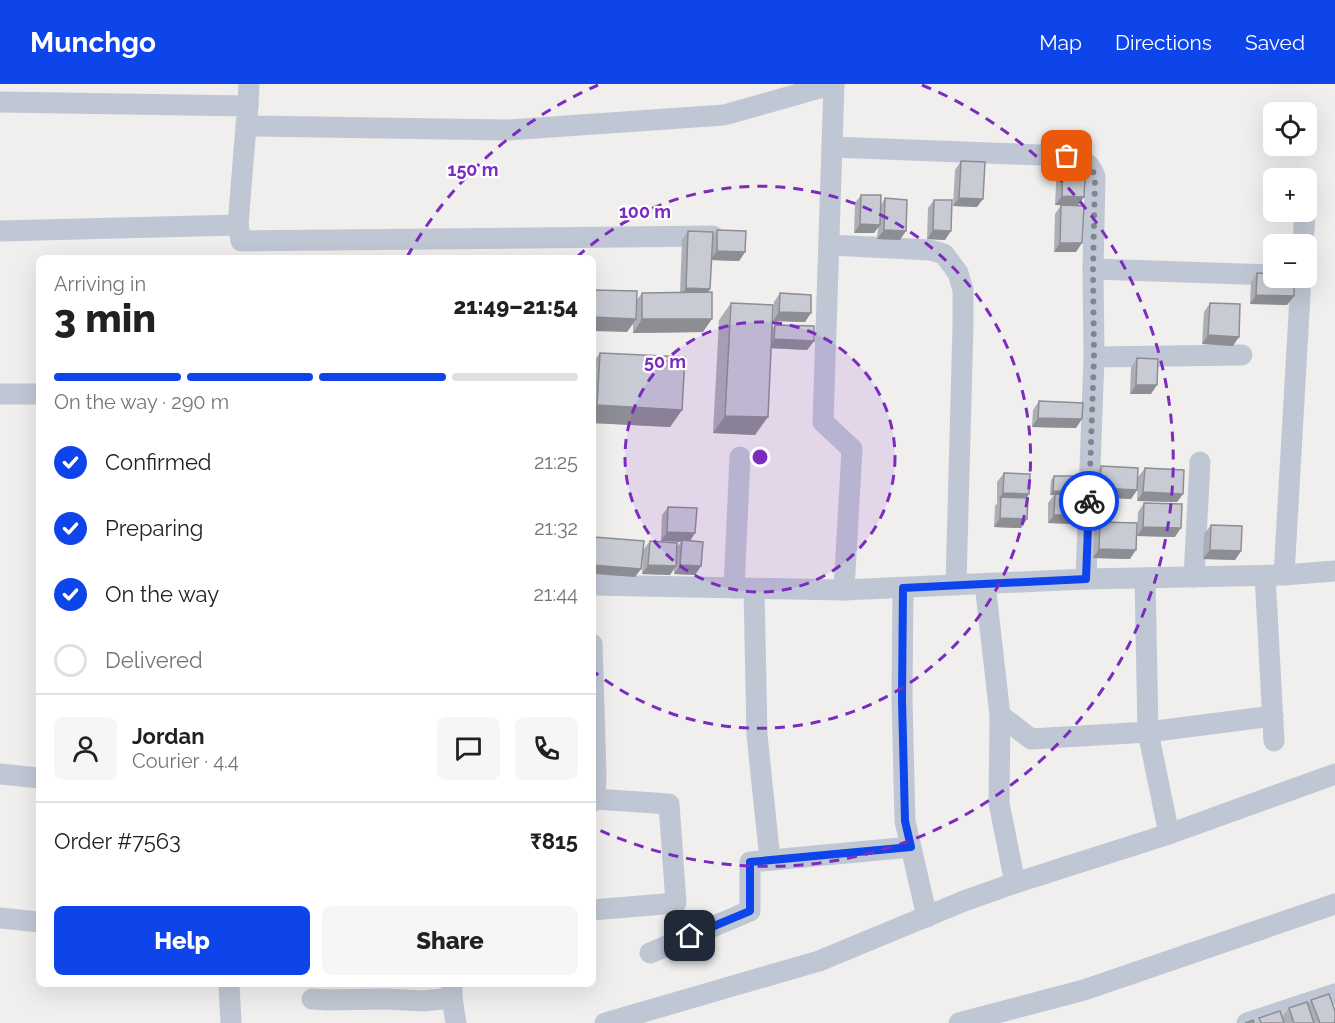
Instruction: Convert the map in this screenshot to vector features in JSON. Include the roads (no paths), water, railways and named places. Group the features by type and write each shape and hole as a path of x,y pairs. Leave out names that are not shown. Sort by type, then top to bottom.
{"street":[{"path":"249,84 238,225 241,241 718,236"},
{"path":"0,102 508,130 724,115 834,84 823,422 852,449 844,590"},
{"path":"832,147 1067,156 1084,161 1092,168 1095,177 1094,357 1086,579"},
{"path":"0,231 238,225"},
{"path":"830,245 930,249 944,254 958,273 963,290 963,325 956,585"},
{"path":"1093,269 1263,275"},
{"path":"1274,741 1275,575 1300,288"},
{"path":"1094,357 1242,355"},
{"path":"0,394 36,394"},
{"path":"740,457 744,588 770,860"},
{"path":"1194,577 1200,462"},
{"path":"596,585 844,590 1335,571"},
{"path":"1145,578 1148,732 1168,834"},
{"path":"985,584 1000,715 999,802 1015,883"},
{"path":"903,588 902,699 905,821 927,917"},
{"path":"1000,715 1031,739 1148,732 1273,716"},
{"path":"0,774 36,778"},
{"path":"605,1023 819,961 964,901 1168,834 1335,774"},
{"path":"596,800 669,804 676,903 596,910"},
{"path":"650,953 750,911 750,862 911,847"},
{"path":"959,1023 1084,990 1335,904"},
{"path":"0,918 36,922"},
{"path":"230,987 231,1023"},
{"path":"312,999 423,1001 452,991 456,1023"},
{"path":"1247,1023 1335,994"}]}
